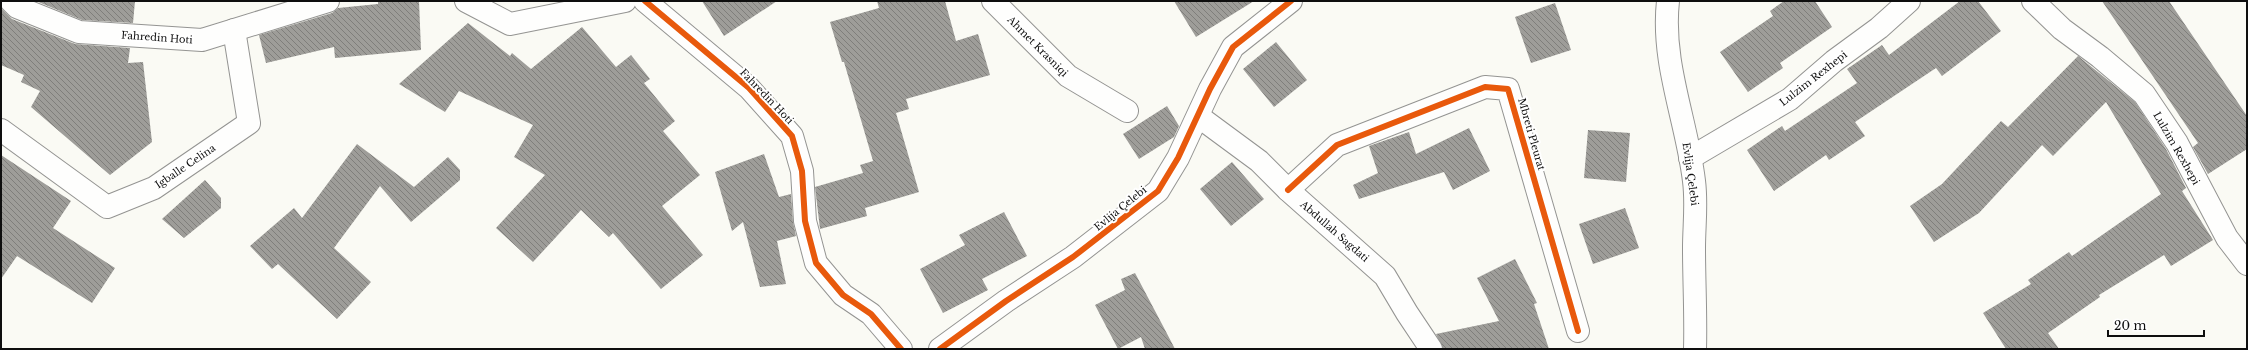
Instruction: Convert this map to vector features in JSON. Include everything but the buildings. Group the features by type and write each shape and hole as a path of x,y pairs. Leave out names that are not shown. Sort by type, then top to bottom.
{"street":[{"name":"Fahredin Hoti","path":"12,1 17,8 79,32 202,40 328,1"},
{"path":"466,1 510,24 625,1"},
{"name":"Fahredin Hoti","path":"645,1 749,88 792,136 802,171 806,221 816,263 843,295 871,314 901,349"},
{"name":"Ahmet Krasniqi","path":"992,1 1068,76 1128,111"},
{"name":"Evlija Çelebi","path":"940,349 994,310 1073,257 1158,190 1178,158 1210,89 1233,47 1291,1"},
{"name":"Evlija Çelebi","path":"1668,1 1666,20 1668,48 1690,158 1696,213 1694,247 1695,349"},
{"name":"Lulzim Rexhepi","path":"1690,158 1790,99 1834,61 1879,28 1909,1"},
{"name":"Lulzim Rexhepi","path":"2033,1 2062,29 2100,57 2144,94 2177,143 2226,238 2247,264"},
{"name":"Igballe Celina","path":"1,130 107,207 154,188 249,123 234,30"},
{"name":"Mbreti Pleurat","path":"1288,190 1337,145 1485,87 1508,89 1578,331"},
{"name":"Abdullah Sagdati","path":"1198,116 1259,161 1288,190 1385,276 1431,349"}],"cycle path":[{"path":"645,1 749,88 792,136 802,171 805,221 816,263 843,295 871,314 901,349"},
{"path":"940,349 1006,301 1073,257 1158,191 1178,158 1210,89 1233,47 1291,1"},
{"path":"1288,190 1337,145 1485,87 1508,89 1578,331"}]}
